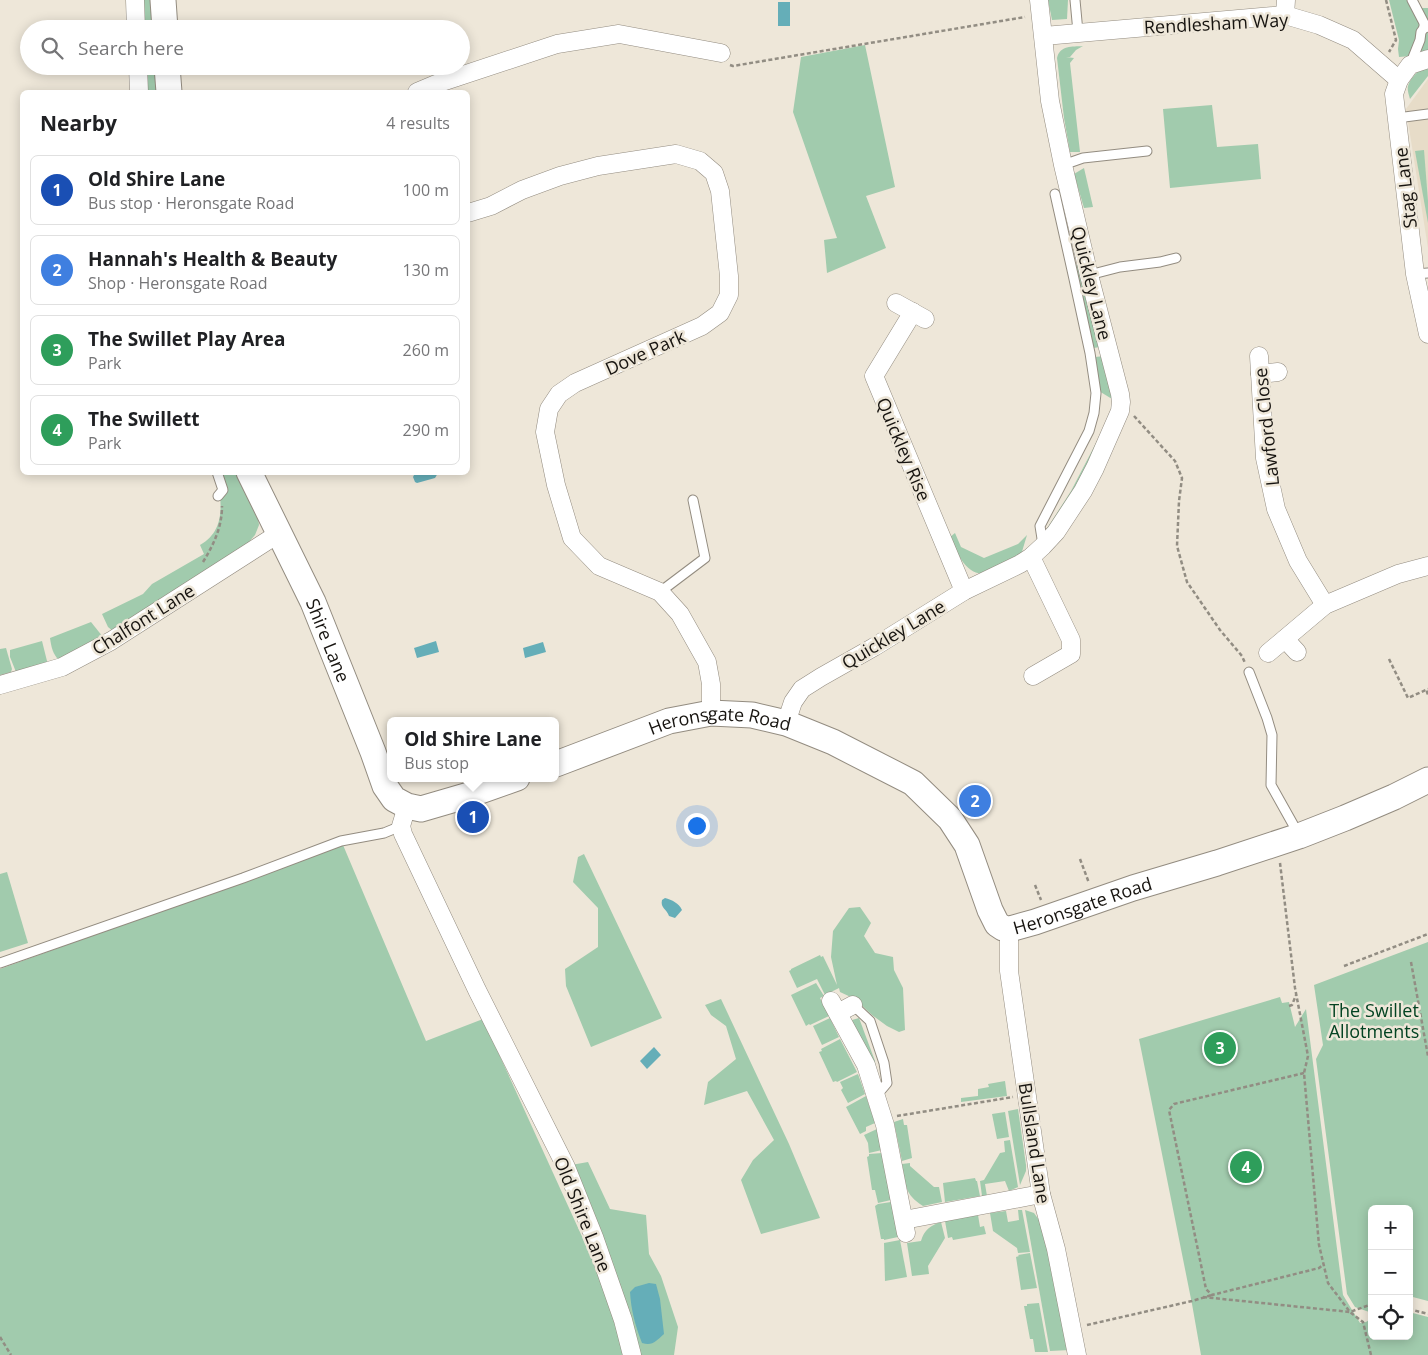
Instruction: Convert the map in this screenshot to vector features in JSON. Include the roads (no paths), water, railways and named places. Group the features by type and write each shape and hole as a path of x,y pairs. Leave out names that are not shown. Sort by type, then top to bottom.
{"street":[{"path":"135,0 136,20"},
{"path":"163,0 164,20"},
{"name":"Quickley Lane","path":"786,723 793,702 802,689 821,676 964,591 998,576 1037,552 1056,532 1083,491 1116,420 1121,402 1120,394 1089,276 1077,257 1063,165 1050,101 1040,7"},
{"name":"Rendlesham Way","path":"1044,36 1285,8 1353,40 1399,80"},
{"path":"470,73 557,44 619,34 724,58"},
{"path":"1410,65 1428,59"},
{"name":"Stag Lane","path":"1410,65 1399,80 1394,94 1396,118 1422,274 1428,334"},
{"path":"138,75 139,90"},
{"path":"168,75 169,90"},
{"path":"422,90 463,75"},
{"name":"Dove Park","path":"470,212 491,206 522,190 560,176 598,166 676,154 700,161 714,174 720,191 729,276 729,295 720,313 702,326 575,383 559,394 549,409 545,432 556,485 572,538 599,566 660,592 680,614 707,662 711,684 711,713"},
{"name":"Quickley Rise","path":"896,303 919,316 874,376 964,591"},
{"name":"Lawford Close","path":"1278,372 1260,365 1265,458 1276,509 1298,561 1325,605"},
{"name":"Shire Lane","path":"250,475 313,602 385,786 404,816"},
{"name":"Chalfont Lane","path":"0,685 62,667 123,635 278,534"},
{"path":"1034,676 1072,654 1071,640 1037,552"},
{"path":"1268,653 1325,605 1398,574 1428,566"},
{"path":"1285,639 1297,652"},
{"name":"Heronsgate Road","path":"559,763 670,721 711,713 752,715 786,723 833,742 913,783 950,819 966,845 997,924 1003,928 1010,929 1288,839 1345,818 1428,780"},
{"path":"404,816 505,782"},
{"name":"Old Shire Lane","path":"404,816 403,834 476,990 566,1167 623,1320 632,1355"},
{"name":"Bullsland Lane","path":"1010,929 1009,971 1041,1194 1056,1249 1077,1355"},
{"path":"854,1005 834,1007 866,1065 884,1119 905,1226 1041,1194"}],"lane":[{"path":"1075,0 1078,32"},
{"path":"1410,65 1422,32 1426,28 1412,0"},
{"path":"1396,118 1428,114"},
{"path":"1063,165 1083,158 1147,151"},
{"name":"Quickley Lane","path":"1037,552 1040,526 1089,431 1094,413 1096,393 1077,257 1055,194"},
{"path":"1089,276 1120,267 1176,258"},
{"path":"1090,353 1109,351"},
{"path":"217,475 220,493"},
{"path":"660,592 705,558 693,500"},
{"path":"1249,672 1272,735 1271,784 1288,839"},
{"path":"0,964 342,841 384,833 404,816"},
{"path":"854,1005 870,1021 884,1063 887,1083 876,1096"}],"water":[{"path":"778,2 790,2 790,26 778,26"},
{"path":"414,475 437,475 435,478 417,483 413,477"},
{"path":"436,641 439,652 417,658 414,648"},
{"path":"543,642 546,652 525,658 523,648"},
{"path":"665,898 675,902 682,910 675,918 669,916 663,907 662,900"},
{"path":"654,1047 661,1055 647,1069 640,1061"},
{"path":"649,1283 656,1284 660,1299 664,1334 654,1342 646,1344 642,1343 635,1324 630,1292 635,1287"}],"place":[{"name":"Hannah's Health & Beauty","path":"975,801"},
{"name":"Old Shire Lane","path":"473,817"},
{"name":"The Swillet Play Area","path":"1220,1048"},
{"name":"The Swillett","path":"1246,1167"}],"park label":[{"name":"The Swillet Allotments","path":"1374,1020"}]}
